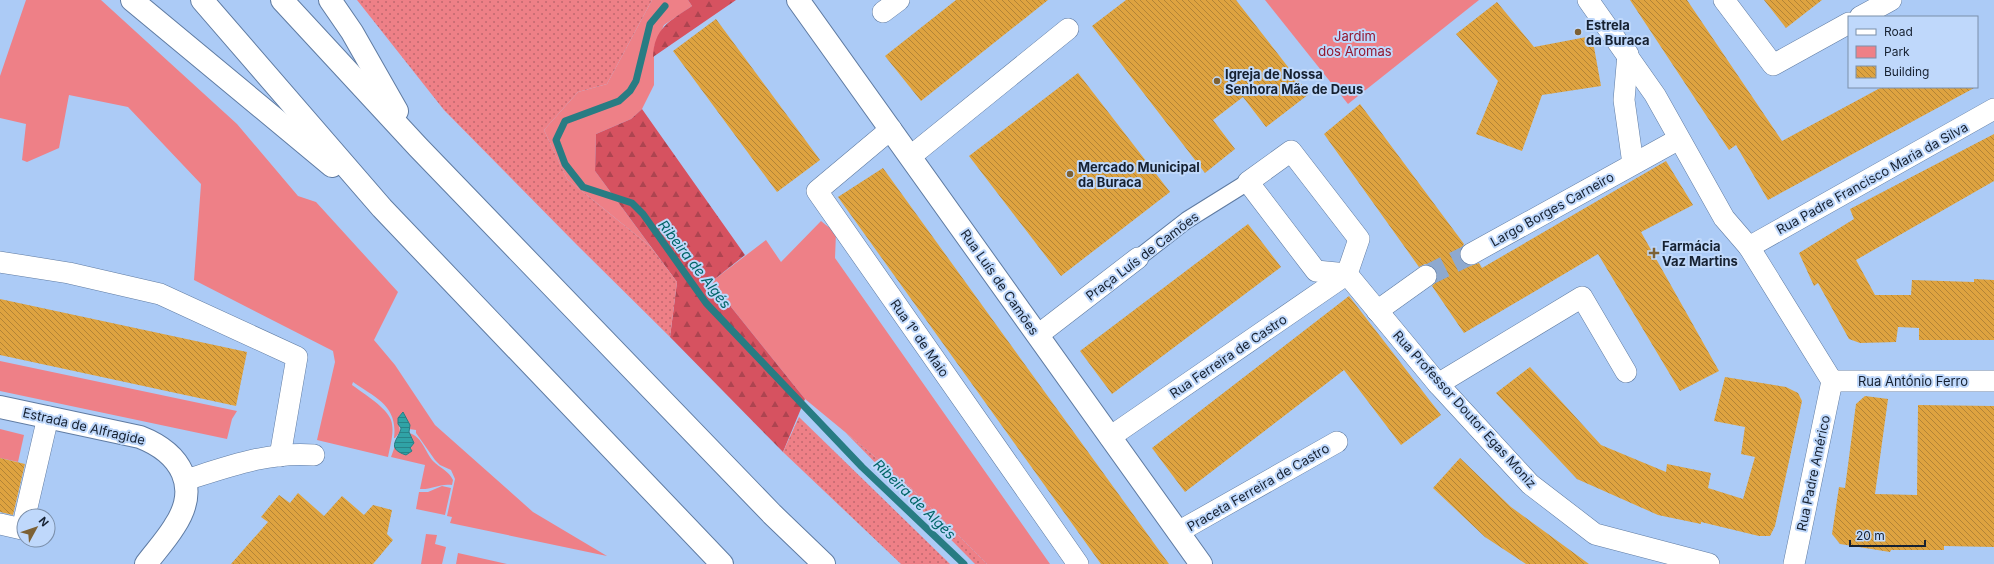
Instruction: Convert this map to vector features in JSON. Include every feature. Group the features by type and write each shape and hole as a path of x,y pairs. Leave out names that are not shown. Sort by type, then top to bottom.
{"main road":[{"path":"132,0 382,208"},
{"path":"202,0 382,208 722,564"},
{"path":"282,0 418,147 766,508 824,564"},
{"path":"330,0 352,32 418,147"},
{"name":"Rua Luís de Camões","path":"798,0 911,156 1201,564"},
{"name":"Estrada de Alfragide","path":"0,407 140,437 153,442 175,458 186,480"},
{"path":"146,564 175,526 181,515 187,491 186,480"}],"street":[{"path":"1588,0 1628,54 1655,95 1724,218 1749,247 1832,381"},
{"path":"1724,0 1773,65 1848,24"},
{"path":"1862,16 1891,0"},
{"path":"911,156 1068,29"},
{"path":"1628,54 1624,100 1633,164"},
{"name":"Rua Padre Francisco Maria da Silva","path":"1749,247 1994,109"},
{"name":"Rua 1º de Maio","path":"891,129 817,191 1078,564"},
{"name":"Largo Borges Carneiro","path":"1471,254 1679,139"},
{"path":"1290,151 1359,239 1347,274 1316,271 1248,182 1290,151"},
{"name":"Praça Luís de Camões","path":"1038,335 1187,220 1248,182"},
{"path":"0,262 69,273 160,294 297,357 280,456"},
{"name":"Rua Professor Doutor Egas Moniz","path":"1347,274 1438,384 1530,484 1595,534 1709,564"},
{"name":"Rua Ferreira de Castro","path":"1110,437 1347,274"},
{"path":"1377,312 1426,276"},
{"path":"1438,384 1582,297 1626,372"},
{"name":"Rua António Ferro","path":"1832,381 1994,381"},
{"name":"Rua Padre Américo","path":"1794,564 1832,381"},
{"path":"27,508 48,417"},
{"name":"Praceta Ferreira de Castro","path":"1178,532 1337,442"},
{"path":"186,480 243,461 291,454 314,455"},
{"path":"0,524 16,528"}],"green space":[{"path":"26,0 101,0 237,124 298,196 316,202 398,292 374,340 395,365 435,425 533,512 607,556 450,523 452,517 447,516 455,479 451,470 440,465 435,460 416,433 416,430 409,429 403,412 398,418 400,432 394,438 393,418 389,410 377,398 353,382 352,385 368,396 389,415 392,424 392,434 388,457 317,440 335,362 333,351 194,280 201,184 128,107 69,95 59,148 27,162 22,160 26,124 0,118 0,76"},
{"path":"357,0 652,0 607,84 578,92 544,130 567,179 651,247 677,282 670,337 444,110"},
{"path":"652,0 688,0 692,6 664,25 654,47 654,85 642,109 631,119 596,134 595,171 651,247 567,179 544,130 578,92 607,84"},
{"path":"688,0 736,0 653,57 656,39 660,32 670,21 692,6"},
{"name":"Jardim dos Aromas","path":"1265,0 1479,0 1348,104"},
{"path":"642,109 745,255 711,282 805,399 783,452 670,337 677,282 595,171 596,134 631,119"},
{"path":"821,221 836,233 835,258 1050,564 987,564 902,479 805,399 711,282 766,240 781,262"},
{"path":"0,361 237,411 232,419 227,439 0,391"},
{"path":"799,417 950,564 901,564 783,452"},
{"path":"0,429 24,435 18,462 0,458"},
{"path":"845,432 902,479 987,564 975,564"},
{"path":"409,433 417,437 433,461 449,474 453,480 452,485 420,489 425,465 391,457 395,446 398,451 406,455 412,451 410,448 414,443"},
{"path":"442,486 451,488 445,515 416,509 419,492 428,492"},
{"path":"426,534 437,535 435,544 446,547 442,564 421,564"},
{"path":"458,553 507,564 456,564"}],"shaded area":[{"path":"403,412 410,425 409,432 414,443 410,448 412,451 406,455 399,452 394,446 401,428 398,424 398,418"}],"building":[{"path":"956,0 1048,0 921,101 885,56"},
{"name":"Igreja de Nossa Senhora Mãe de Deus","path":"1126,0 1236,0 1309,94 1266,127 1243,97 1213,120 1235,149 1205,173 1092,26"},
{"path":"1630,0 1687,0 1782,141 1880,88 1974,88 1768,200 1736,145 1729,150"},
{"path":"1764,0 1822,0 1786,28"},
{"path":"1497,2 1534,47 1592,36 1601,86 1542,95 1522,151 1476,134 1498,81 1456,34"},
{"path":"716,19 820,160 777,192 673,51"},
{"name":"Mercado Municipal da Buraca","path":"1078,73 1170,192 1061,276 969,156"},
{"path":"1360,104 1464,244 1459,253 1460,259 1464,264 1470,266 1479,263 1482,268 1666,161 1693,205 1641,232 1719,371 1680,391 1598,254 1464,333 1432,286 1437,281 1438,274 1436,269 1431,265 1425,264 1419,267 1324,134"},
{"path":"1994,134 1994,181 1856,260 1875,295 1911,295 1912,280 1974,282 1974,279 1994,280 1994,340 1919,340 1919,328 1898,327 1896,342 1860,343 1849,339 1818,283 1814,286 1799,253 1854,219 1850,209"},
{"path":"883,168 1169,564 1101,564 838,197"},
{"path":"1248,224 1281,267 1112,394 1080,351"},
{"path":"1349,296 1441,415 1401,445 1344,370 1185,492 1152,448"},
{"path":"0,299 247,352 236,406 0,355"},
{"path":"1530,367 1601,445 1666,472 1667,464 1711,473 1708,488 1743,499 1755,457 1741,454 1745,427 1714,421 1725,377 1786,387 1798,393 1802,401 1775,526 1770,536 1759,536 1701,522 1701,524 1658,515 1577,479 1496,393"},
{"path":"1865,396 1888,399 1875,494 1917,495 1918,405 1994,406 1994,547 1944,546 1944,550 1891,550 1890,552 1840,544 1832,534 1839,487 1845,488 1856,404"},
{"path":"0,458 25,464 13,515 0,512"},
{"path":"1460,458 1511,507 1589,564 1526,564 1485,537 1433,488"},
{"path":"298,493 324,516 342,496 364,515 373,505 392,510 387,534 393,540 373,564 231,564 268,522 261,517 279,495 290,503"}],"waterway":[{"name":"Ribeira de Algés","path":"665,6 650,24 636,81 630,91 619,101 565,121 556,140 565,164 583,187 632,203 643,214 706,303 862,467 964,564"}],"tunnel":[{"path":"1426,276 1471,254"}],"place":[{"name":"Estrela da Buraca","path":"1578,32"},
{"name":"Igreja de Nossa Senhora Mãe de Deus","path":"1217,81"},
{"name":"Mercado Municipal da Buraca","path":"1070,174"},
{"name":"Farmácia Vaz Martins","path":"1654,253"}]}
